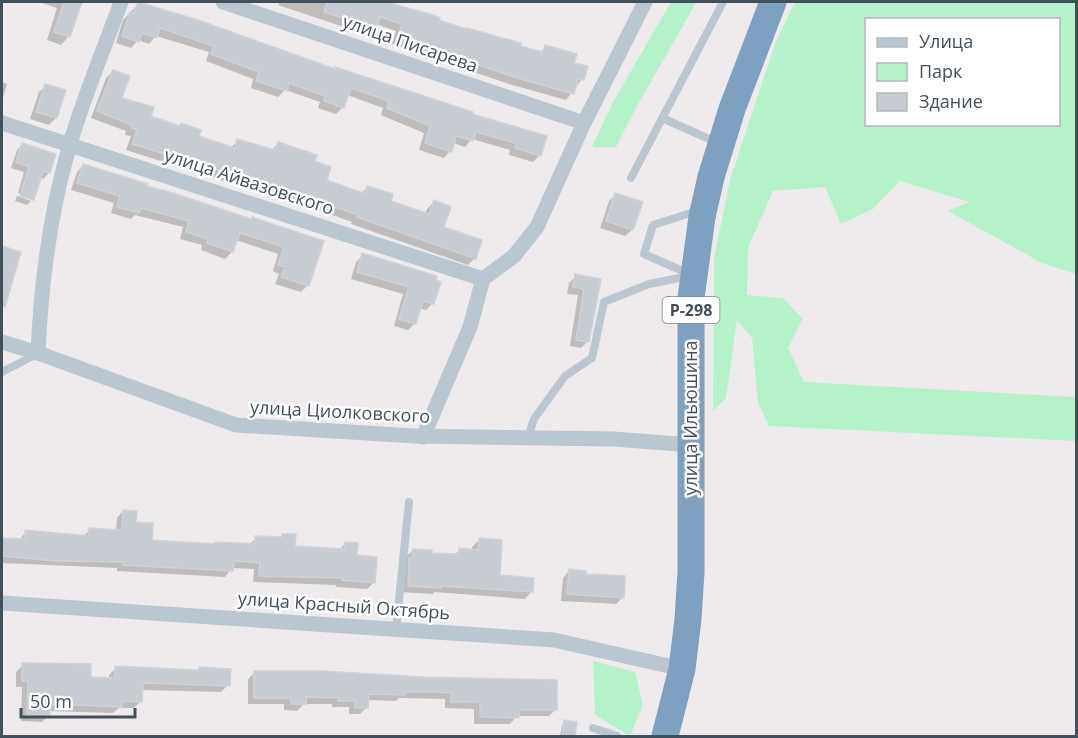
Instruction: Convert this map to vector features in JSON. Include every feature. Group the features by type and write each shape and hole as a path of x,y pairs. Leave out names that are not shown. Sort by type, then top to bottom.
{"highway":[{"name":"улица Ильюшина","path":"664,736 682,669 688,619 691,572 691,298 703,210 720,144 749,61 773,2"}],"street":[{"path":"38,353 40,296 48,242 70,144 121,2"},
{"name":"улица Писарева","path":"223,2 584,123"},
{"path":"423,437 470,327 483,279 514,256 537,227 584,123 645,2"},
{"name":"улица Айвазовского","path":"2,123 483,279"},
{"name":"улица Циолковского","path":"2,342 236,425 423,437 528,437 691,445"},
{"name":"улица Красный Октябрь","path":"2,603 554,640 682,669"}],"lane":[{"path":"631,178 723,2"},
{"path":"662,118 720,144"},
{"path":"694,275 644,254 653,225 703,210"},
{"path":"528,437 534,419 565,376 592,358 604,302 649,284 694,275"},
{"path":"2,372 38,353"},
{"path":"396,629 409,502"},
{"path":"593,728 617,736"}],"green space":[{"path":"671,2 696,2 616,147 592,147 612,104"},
{"path":"795,2 1076,2 1076,274 1042,263 948,211 969,202 900,181 873,209 841,224 825,187 773,191 748,248 747,295 783,298 803,319 788,348 804,382 1076,397 1076,441 769,426 758,403 752,338 737,320 726,398 713,411 714,258 730,180 776,41"},
{"path":"593,661 635,672 643,705 630,736 595,715"}],"building":[{"path":"64,2 82,2 70,37 54,32"},
{"path":"138,2 198,20 335,69 335,67 473,112 472,114 547,136 541,156 515,148 516,143 476,132 473,141 456,136 452,152 425,143 430,126 387,108 389,101 351,88 344,108 324,101 325,96 289,83 287,91 256,81 259,72 211,54 214,46 160,28 157,38 142,33 139,42 122,36 130,12 134,13"},
{"path":"327,2 386,2 430,14 440,18 439,20 466,29 521,43 520,46 543,52 545,45 577,54 574,63 588,66 584,80 578,79 574,94 517,78 398,37 402,24 380,17 376,29 324,12"},
{"path":"113,70 130,76 122,98 154,107 151,116 180,126 181,123 201,130 199,136 235,148 237,139 275,150 278,142 317,155 315,161 331,167 327,180 365,194 367,186 393,194 391,201 429,214 434,200 451,207 444,227 482,240 476,259 324,203 323,205 185,158 185,160 132,144 137,130 131,128 132,125 97,111"},
{"path":"45,84 66,90 57,118 36,112"},
{"path":"22,143 56,154 50,173 43,171 34,200 20,196 29,167 16,162"},
{"path":"83,164 324,241 309,286 281,277 285,267 278,265 284,247 240,233 233,252 207,243 208,239 186,232 189,221 141,208 139,213 117,207 120,196 77,183"},
{"path":"615,193 643,202 633,230 606,221"},
{"path":"2,246 21,252 5,307 2,306"},
{"path":"362,253 437,276 436,280 441,282 434,304 423,301 416,324 399,319 409,287 357,272"},
{"path":"575,274 601,279 589,342 576,340 584,289 573,287"},
{"path":"123,510 137,511 136,522 153,523 152,540 255,544 255,536 282,537 282,534 296,534 295,546 345,549 345,542 358,543 357,555 377,557 375,583 342,580 343,578 259,576 260,563 234,561 233,571 123,565 124,562 57,561 2,556 2,538 25,539 25,530 89,536 89,528 122,530"},
{"path":"479,538 502,540 500,575 534,578 533,592 408,586 409,558 412,558 413,549 432,550 432,553 458,554 459,548 478,550"},
{"path":"569,569 586,571 586,574 625,576 624,598 567,594"},
{"path":"22,663 91,664 91,677 115,678 115,666 199,670 199,667 231,669 230,686 143,683 142,702 122,701 122,707 51,704 50,715 27,715 28,681 22,681"},
{"path":"254,671 321,671 424,677 557,680 557,710 519,710 519,718 480,717 480,702 451,702 451,693 436,692 405,692 405,695 369,694 368,708 355,708 355,701 338,701 338,698 306,697 306,704 291,704 291,698 254,698"},
{"path":"564,720 577,722 575,736 562,736"}]}
